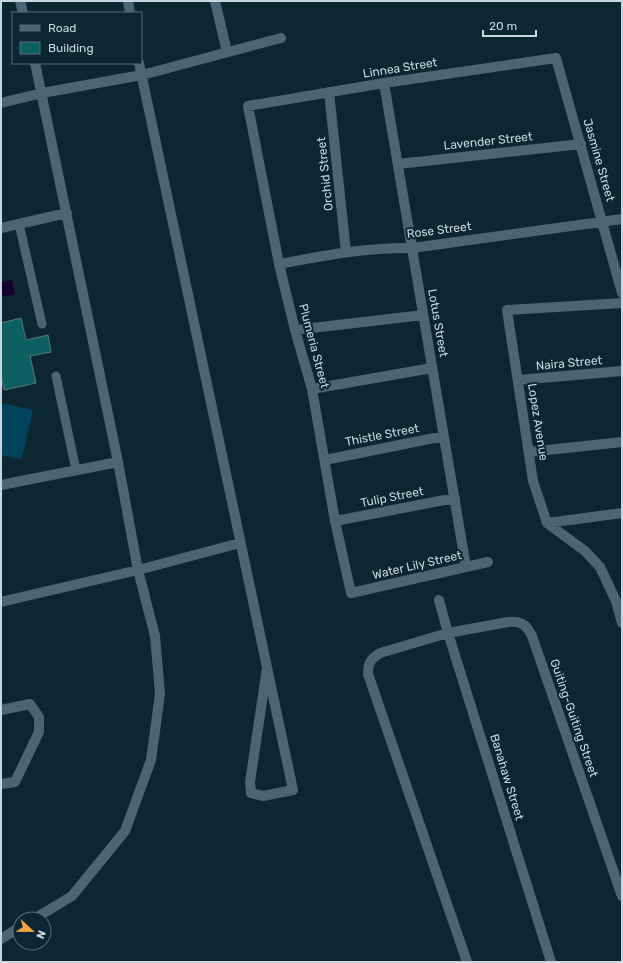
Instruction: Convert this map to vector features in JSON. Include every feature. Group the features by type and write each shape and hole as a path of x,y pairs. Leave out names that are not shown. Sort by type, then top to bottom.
{"street":[{"path":"20,1 23,12"},
{"path":"128,1 130,12"},
{"path":"215,1 227,52"},
{"path":"1,103 42,93 142,75 281,38"},
{"name":"Linnea Street","path":"248,106 384,83 556,58"},
{"name":"Jasmine Street","path":"556,58 622,293"},
{"path":"35,64 118,462 138,570 155,636 160,694 151,760 125,831 72,896 47,911"},
{"path":"139,64 293,790 263,796 251,793 250,782 267,668"},
{"name":"Lotus Street","path":"384,83 466,567"},
{"name":"Orchid Street","path":"329,92 346,252"},
{"name":"Plumeria Street","path":"248,106 279,264 295,330 312,389 335,521 351,593"},
{"name":"Lavender Street","path":"398,164 580,144"},
{"path":"1,228 67,213"},
{"name":"Rose Street","path":"279,264 346,252 412,248 622,219"},
{"name":"Lopez Avenue","path":"547,523 533,482 507,310 622,303"},
{"path":"295,330 424,315"},
{"path":"312,389 432,368"},
{"name":"Naira Street","path":"518,380 622,371"},
{"name":"Thistle Street","path":"325,460 444,436"},
{"path":"529,452 622,442"},
{"path":"1,485 118,462"},
{"name":"Tulip Street","path":"335,521 455,498"},
{"path":"547,523 622,513"},
{"path":"547,523 585,551 600,567 619,601 622,623"},
{"path":"1,602 138,570 240,543"},
{"name":"Water Lily Street","path":"351,593 488,562"},
{"name":"Banahaw Street","path":"439,600 448,633 552,962"},
{"name":"Guiting-Guiting Street","path":"467,962 368,674 368,666 373,658 380,653 448,633 516,621 523,623 529,629 622,896"},
{"path":"1,710 30,704 39,717 39,732 15,782 1,784"},
{"path":"1,939 12,932"}],"lane":[{"path":"19,224 42,324"},
{"path":"56,376 76,470"}],"shaded area":[{"path":"12,280 15,294 1,297 1,282"},
{"path":"1,403 33,410 22,459 1,455"}],"building":[{"path":"21,318 26,340 48,335 51,352 30,356 36,383 4,390 1,376 1,323"}]}
